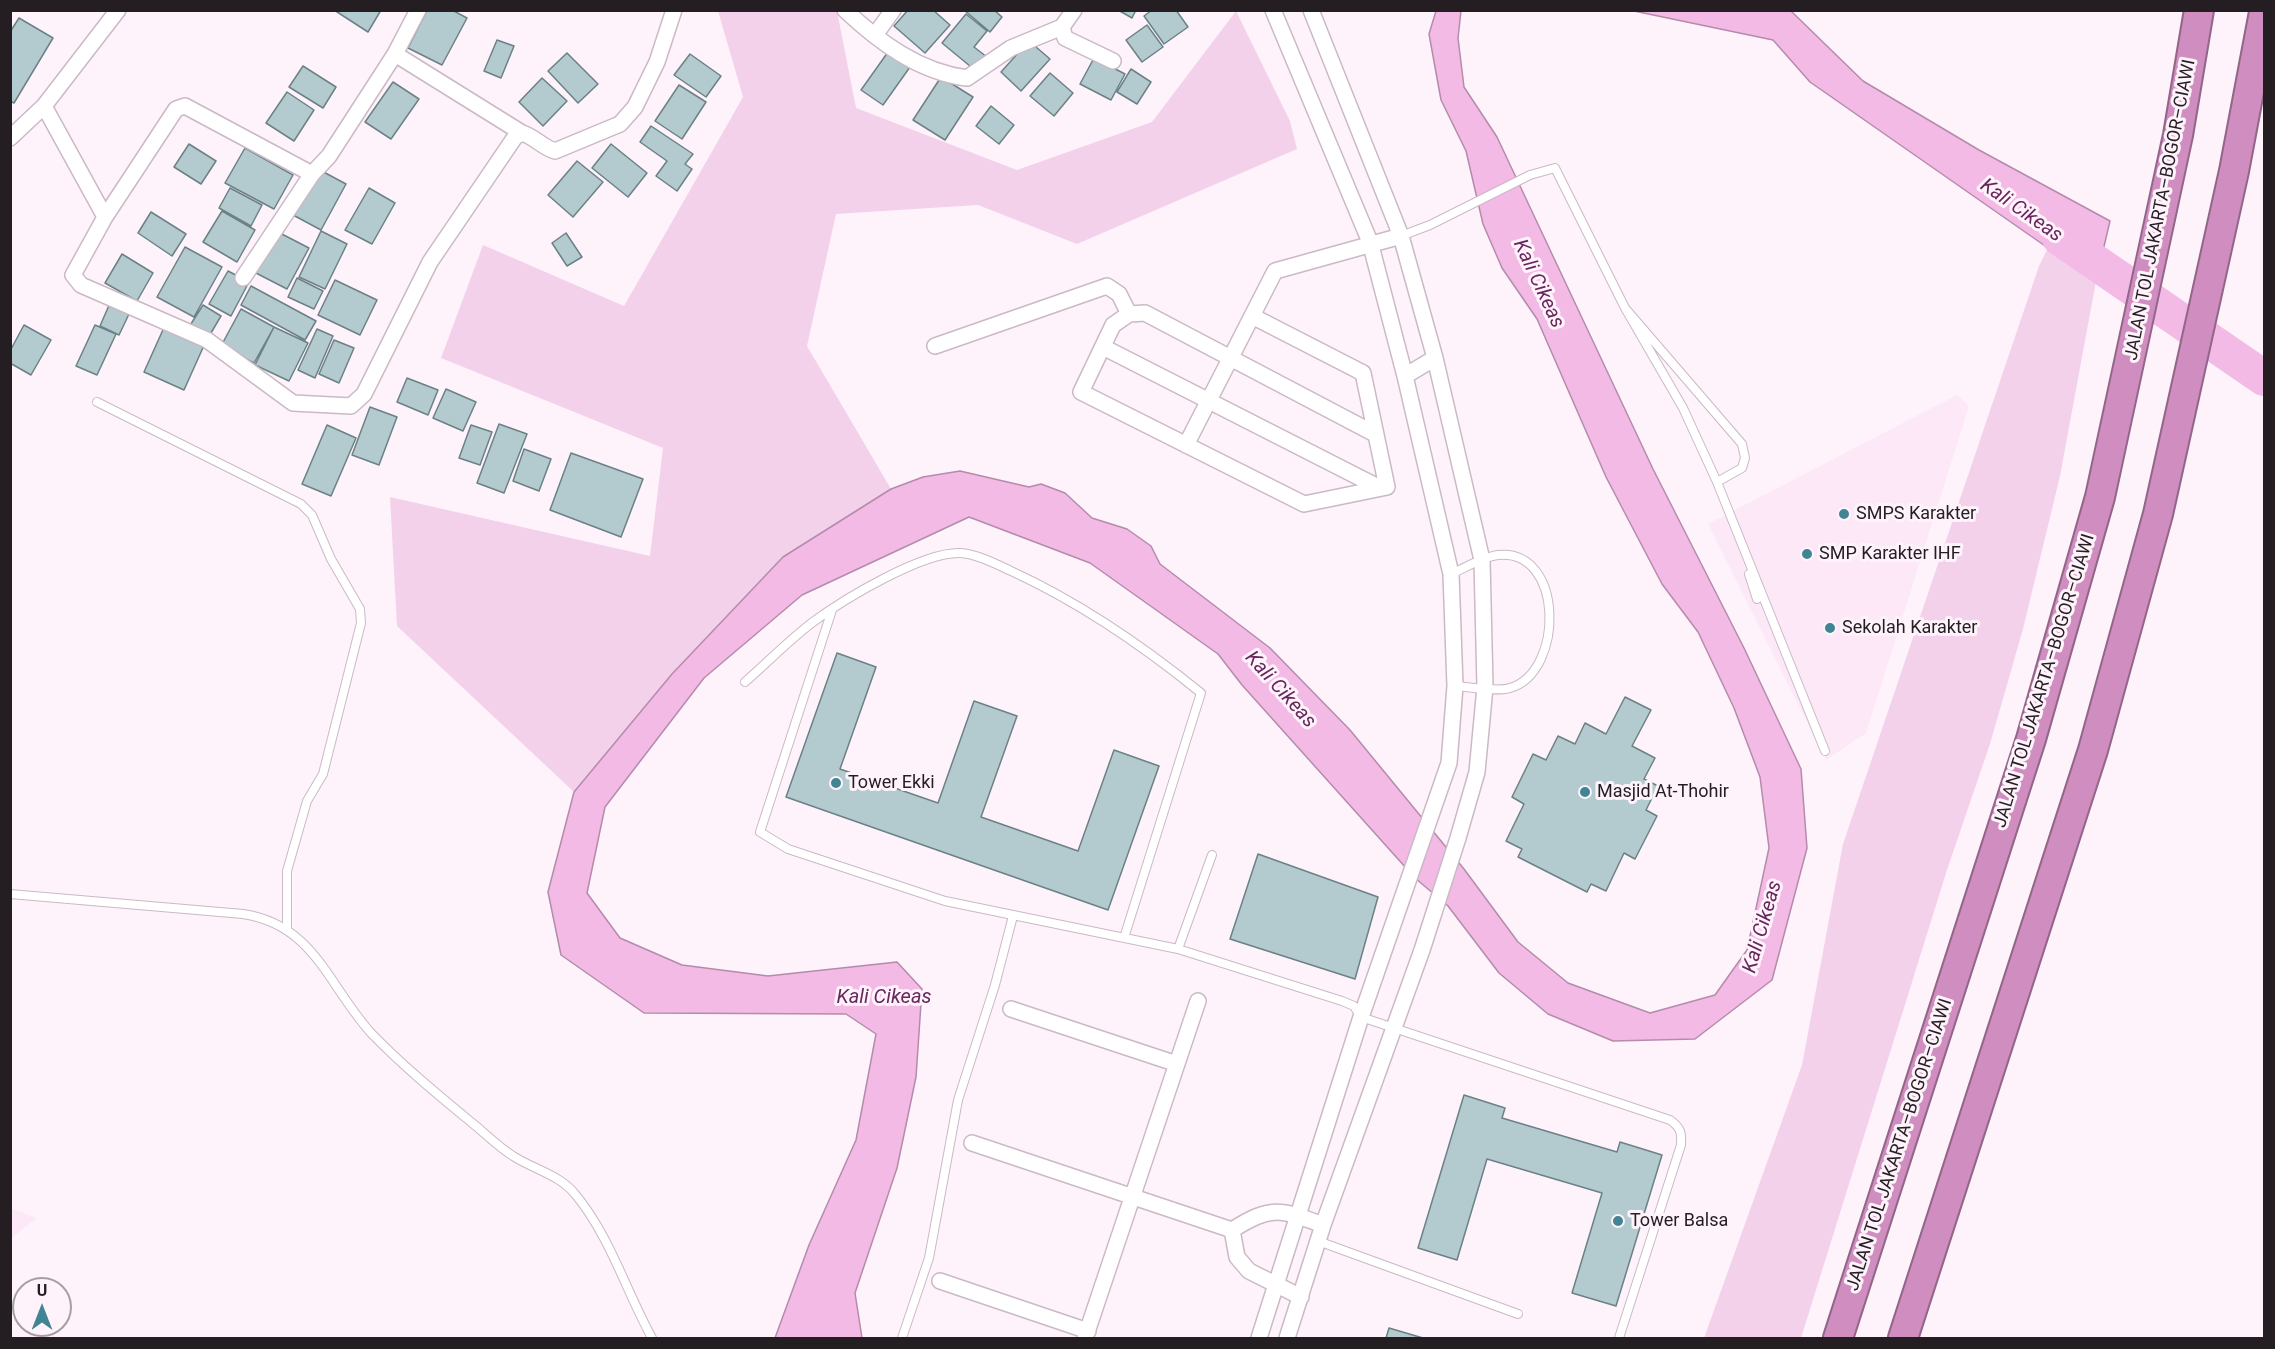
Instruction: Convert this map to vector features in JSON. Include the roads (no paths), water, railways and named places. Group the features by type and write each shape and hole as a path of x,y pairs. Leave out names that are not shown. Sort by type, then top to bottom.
{"highway":[{"name":"JALAN TOL JAKARTA–BOGOR–CIAWI","path":"1838,1338 2031,739 2100,497 2178,135 2199,10"},
{"path":"1903,1338 2093,750 2158,514 2234,171 2265,12"}],"street":[{"path":"10,138 44,106 118,10"},
{"path":"243,278 312,174 329,156 395,54 418,10"},
{"path":"395,54 522,133 531,135 543,147 555,151 620,124 635,107 657,62 674,10"},
{"path":"845,10 894,51 946,75 967,78 986,68 1011,48 1062,27 1074,10"},
{"path":"875,36 892,10"},
{"path":"1259,1338 1361,1017 1430,824 1449,763 1455,686 1451,574 1405,376 1370,242 1273,10"},
{"path":"1287,1338 1323,1225 1392,1028 1422,951 1458,838 1477,772 1485,687 1482,560 1435,358 1401,236 1311,10"},
{"path":"1062,27 1065,38 1113,61"},
{"path":"44,106 105,218"},
{"path":"312,174 185,106 176,109 105,218 73,275 81,285 207,340 293,403 351,406 364,394 430,262 515,137 522,133"},
{"path":"1186,445 1275,271 1370,242 1401,236"},
{"path":"934,346 1107,286 1119,294 1129,314"},
{"path":"1252,316 1363,373 1387,487 1304,504 1081,392 1113,325 1129,314 1145,313 1375,434"},
{"path":"1103,347 1380,488"},
{"path":"1405,376 1435,358"},
{"path":"940,1281 1087,1335 1198,1001"},
{"path":"1011,1009 1177,1064"},
{"path":"972,1143 1232,1230"},
{"path":"1232,1230 1258,1214 1283,1211 1323,1225"},
{"path":"1232,1230 1237,1257 1249,1271 1301,1297"}],"lane":[{"path":"1401,236 1430,225 1551,167 1558,170 1625,308 1683,408 1717,482 1825,751"},
{"path":"1625,308 1742,444 1745,458 1742,468 1717,482"},
{"path":"97,402 301,504 312,515 331,559 360,609 361,623 323,774 307,801 287,872 287,928"},
{"path":"1717,482 1757,599"},
{"path":"745,682 814,621 872,585 928,558 960,553 987,561 1060,593 1142,645 1201,693 1124,938"},
{"path":"1451,574 1498,555 1522,559 1537,571 1545,588 1550,615 1548,643 1539,664 1523,682 1508,689 1455,686"},
{"path":"832,610 760,832 788,849 891,885 1013,916 1178,950 1342,1001 1354,1006 1361,1017 1670,1120 1678,1125 1682,1134 1681,1145 1619,1338"},
{"path":"1178,950 1212,855"},
{"path":"10,894 243,914 267,918 287,928 307,946 372,1033 442,1098 513,1156 552,1176 573,1191 594,1218 652,1338"},
{"path":"902,1338 929,1258 958,1100 995,986 1013,916"},
{"path":"1318,1241 1518,1314"}],"water":[{"name":"Kali Cikeas","path":"1436,11 1461,11 1458,38 1464,87 1497,137 1653,469 1744,648 1801,769 1807,848 1772,980 1695,1039 1613,1041 1548,1014 1499,973 1448,906 1415,878 1242,685 1218,654 1090,563 969,517 802,595 704,678 605,807 587,893 620,938 682,965 768,976 897,962 922,989 916,1077 897,1168 855,1293 862,1338 775,1338 809,1245 856,1140 876,1034 846,1014 644,1013 561,955 548,892 574,792 672,674 783,557 891,489 923,477 960,471 1029,487 1041,484 1065,493 1092,518 1127,529 1151,546 1160,564 1270,648 1350,730 1464,869 1518,942 1568,983 1650,1013 1715,995 1747,950 1769,848 1760,777 1734,708 1698,632 1662,584 1606,477 1537,319 1502,268 1483,224 1466,151 1441,100 1429,34"},
{"name":"Kali Cikeas","path":"1634,11 1791,11 1863,81 1979,150 2110,221 2097,276 2048,248 1810,82 1773,40"}],"waterway":[{"name":"Kali Cikeas","path":"2060,238 2264,378"}],"place":[{"name":"SMPS Karakter","path":"1844,514"},
{"name":"SMP Karakter IHF","path":"1807,554"},
{"name":"Sekolah Karakter","path":"1830,628"},
{"name":"Tower Ekki","path":"836,783"},
{"name":"Masjid At-Thohir","path":"1585,792"},
{"name":"Tower Balsa","path":"1618,1221"}]}
